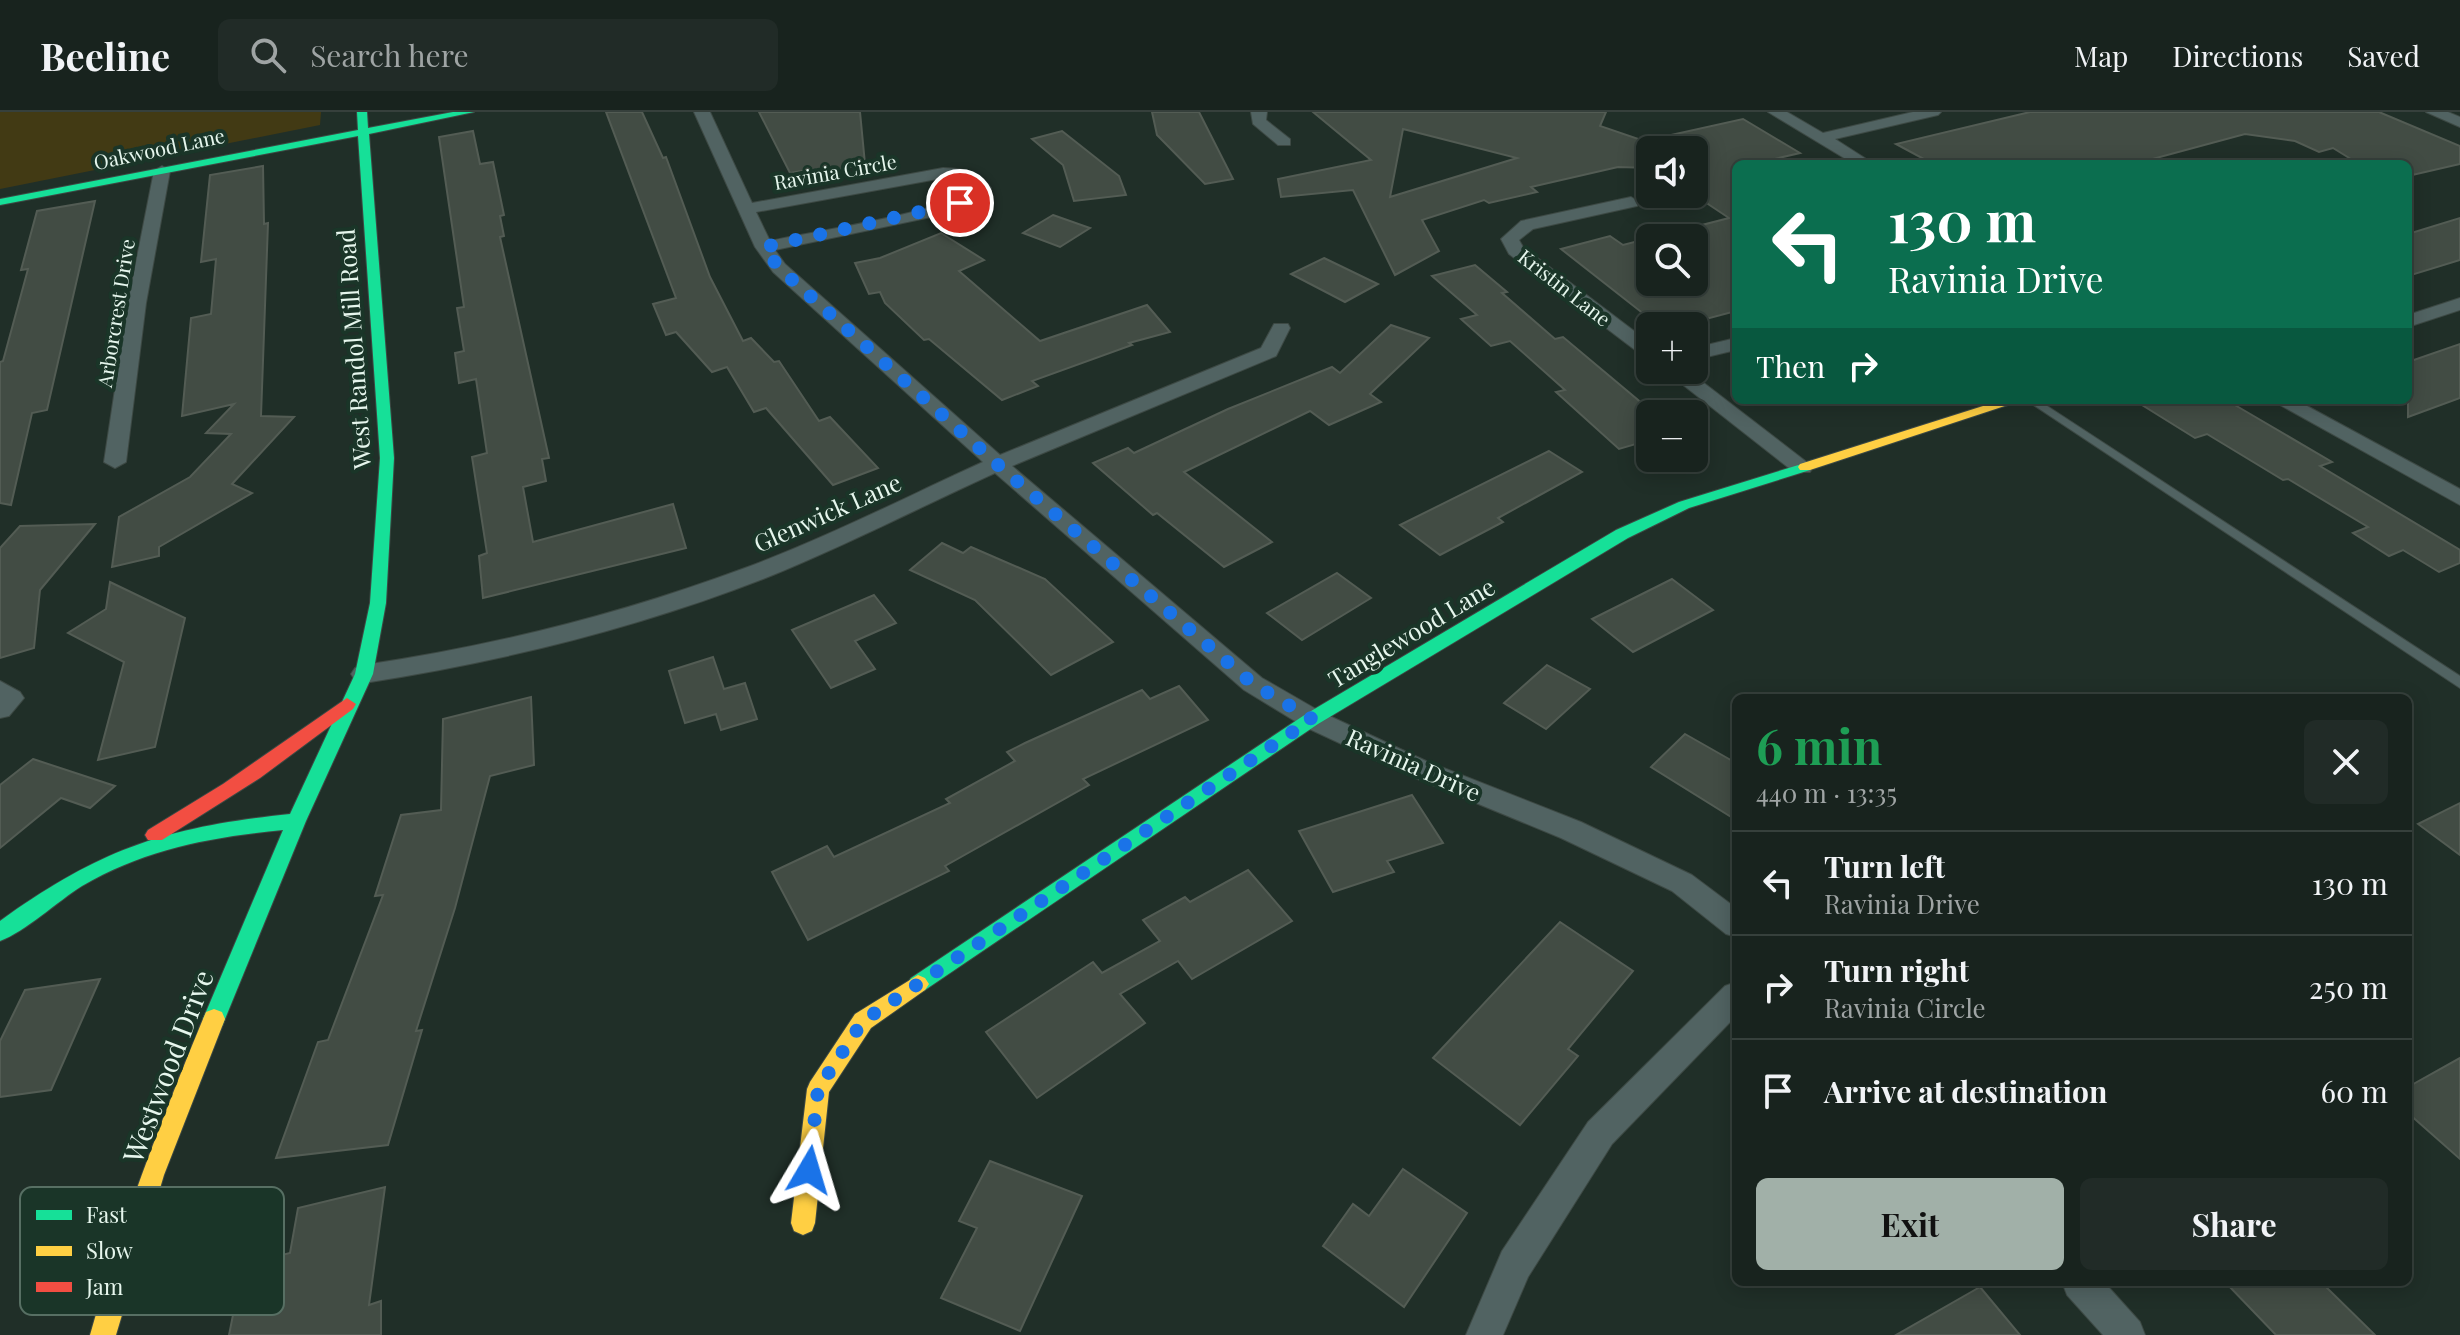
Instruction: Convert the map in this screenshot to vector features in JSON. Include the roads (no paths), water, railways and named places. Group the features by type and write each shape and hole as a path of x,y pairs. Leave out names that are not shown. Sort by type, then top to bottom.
{"street":[{"name":"Oakwood Lane","path":"0,202 162,171 363,121 469,112"},
{"name":"Ravinia Drive","path":"702,112 764,247 779,268 997,464 1253,684 1312,719 1417,768 1571,830 1682,883 1732,922"},
{"path":"1259,112 1258,121 1284,142"},
{"path":"1776,112 1859,160"},
{"path":"1821,138 1933,112"},
{"path":"2434,112 2460,122"},
{"name":"West Randol Mill Road","path":"296,821 364,674 378,603 387,458 363,121"},
{"name":"Arborcrest Drive","path":"115,462 137,303 162,171"},
{"name":"Ravinia Circle","path":"746,209 943,173 968,174 983,188 975,198 944,209 764,247"},
{"name":"Kristin Lane","path":"1631,202 1527,225 1510,239 1515,250 1636,341"},
{"path":"2412,320 2460,304"},
{"name":"Glenwick Lane","path":"364,674 450,661 603,625 755,573 997,464 1269,352 1281,328"},
{"path":"1708,351 1732,345"},
{"path":"1692,384 1802,467"},
{"name":"Tanglewood Lane","path":"803,1223 818,1089 863,1021 1312,719 1622,534 1684,505 2003,404"},
{"path":"2288,404 2460,498"},
{"path":"0,690 11,698 0,709"},
{"path":"0,932 70,883 123,856 279,758 352,701"},
{"path":"123,856 226,829 296,821"},
{"name":"Westwood Drive","path":"150,1187 186,1086 296,821"},
{"path":"1484,1335 1515,1264 1600,1133 1732,999"},
{"path":"2084,1286 2127,1335"},
{"name":"Westwood Drive","path":"103,1335 108,1315"}],"lane":[{"path":"2037,404 2460,683"}]}
